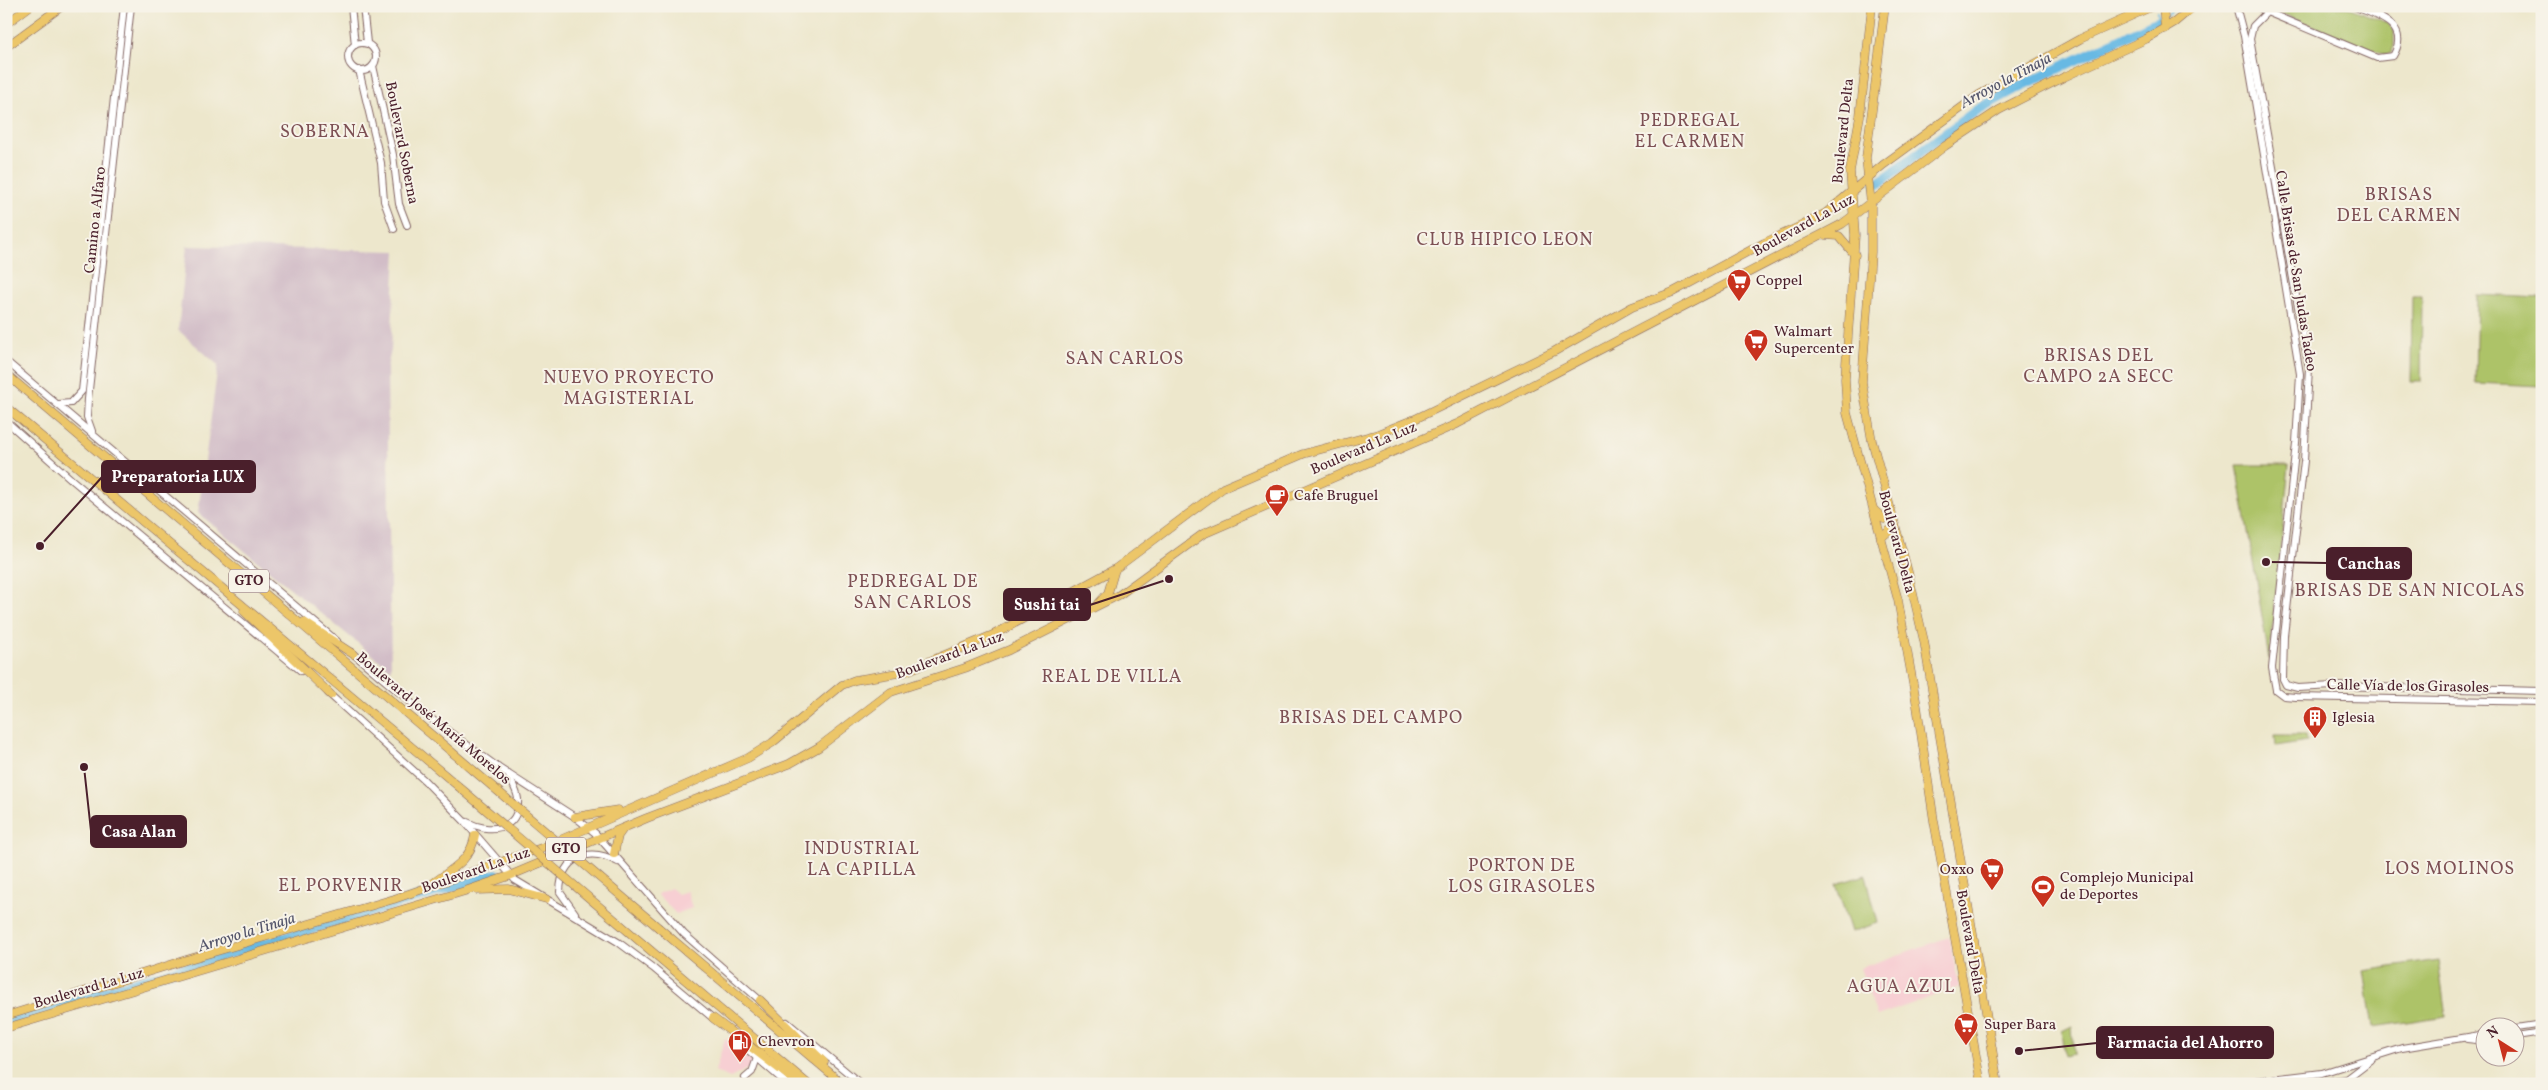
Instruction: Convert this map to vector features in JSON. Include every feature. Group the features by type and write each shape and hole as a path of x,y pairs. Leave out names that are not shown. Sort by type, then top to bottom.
{"main road":[{"path":"6,24 30,6"},
{"path":"6,47 62,6"},
{"name":"Boulevard Delta","path":"1872,6 1860,116 1850,171 1855,256 1845,391 1851,430 1898,600 1980,1084"},
{"name":"Boulevard Delta","path":"1885,6 1866,158 1871,204 1870,270 1862,382 1872,441 1924,642 1998,1084"},
{"name":"Boulevard La Luz","path":"6,1016 427,888 589,828 757,753 842,685 855,680 904,672 993,635 1103,576 1115,569 1222,488 1303,454 1399,426 1471,394 1571,343 1632,307 1673,292 1764,243 1816,219 1884,164 1979,95 2080,39 2153,6"},
{"path":"2163,6 2165,29"},
{"name":"Boulevard La Luz","path":"6,1028 465,891 509,876 624,828 747,782 802,758 827,742 891,692 997,656 1119,595 1203,534 1457,424 1815,237 1871,204 1945,146 1999,110 2165,29 2194,6"},
{"path":"1869,36 1882,37"},
{"path":"1866,158 1875,165 1884,164"},
{"path":"1815,237 1833,234 1839,236 1855,256"},
{"path":"6,370 27,391"},
{"name":"Boulevard José María Morelos","path":"6,374 841,1082"},
{"name":"GTO","path":"7,407 458,786 808,1084"},
{"path":"1873,509 1884,519 1888,515 1890,506"},
{"path":"1881,538 1889,530 1898,536"},
{"path":"1092,609 1108,593 1115,569"},
{"path":"1103,576 1111,583 1119,595"},
{"path":"236,599 247,615 331,695"},
{"path":"275,603 353,654"},
{"path":"904,672 909,685"},
{"path":"576,817 601,814 637,805"},
{"path":"614,854 618,836 624,828"},
{"path":"427,888 464,861 474,846 475,835"},
{"path":"465,891 510,889 546,899"},
{"path":"760,1000 824,1062 841,1082"},
{"path":"713,1018 799,1084"}],"street":[{"name":"Camino a Alfaro","path":"58,404 72,402 82,391 124,6"},
{"name":"Camino a Alfaro","path":"94,434 86,417 131,6"},
{"path":"351,6 354,45"},
{"path":"363,6 367,43 376,53 373,66 359,70 353,67 348,59 350,49 354,45 367,43"},
{"name":"Calle Brisas de San Judas Tadeo","path":"2236,6 2242,30 2297,351 2300,384 2294,461 2272,668 2276,690"},
{"path":"2257,6 2267,12 2377,58 2393,56 2398,39 2393,25 2385,19 2353,6"},
{"name":"Calle Brisas de San Judas Tadeo","path":"2267,12 2257,22 2250,39 2259,76 2308,364 2304,461 2284,636 2283,675 2286,685"},
{"name":"Boulevard Soberna","path":"373,66 394,162 399,204 407,225"},
{"name":"Boulevard Soberna","path":"359,70 381,163 384,201 394,229"},
{"path":"2249,74 2259,76"},
{"path":"107,162 115,162"},
{"path":"381,163 394,162"},
{"path":"97,258 104,258"},
{"path":"6,361 426,715 508,774 576,817 601,838 684,934 861,1084"},
{"path":"6,422 71,479 331,695 406,762 464,821 509,876 519,884 594,928 653,968 787,1084"},
{"path":"2294,461 2304,461"},
{"name":"Calle Vía de los Girasoles","path":"2286,685 2298,688 2542,691"},
{"name":"Calle Vía de los Girasoles","path":"2276,690 2281,695 2290,697 2542,702"},
{"path":"464,821 487,830 501,828 509,822 516,811 518,802 508,774"},
{"path":"594,928 572,911 563,900 560,892 562,875 568,866 578,858 592,854 602,855 623,865"},
{"path":"2526,1026 2542,1024"},
{"path":"2526,1036 2542,1033"},
{"path":"2229,1084 2322,1073 2402,1048 2476,1036"},
{"path":"2466,1038 2476,1040"},
{"path":"2310,1084 2346,1079 2376,1056"},
{"path":"746,1078 752,1072 758,1058"}],"shaded area":[{"path":"187,246 396,251 391,350 387,368 391,670 198,513 218,365 178,330"},
{"path":"671,888 678,894 687,891 692,908 676,914 657,894"},
{"path":"1949,937 1959,987 1877,1016 1860,968"},
{"path":"725,1038 752,1061 751,1067 730,1078 715,1071"}],"green space":[{"path":"2264,6 2345,6 2388,23 2394,32 2394,46 2391,53 2387,55 2379,53"},
{"path":"2477,295 2542,298 2542,386 2475,383"},
{"path":"2412,296 2422,296 2421,382 2411,382"},
{"path":"2237,465 2289,465 2269,659"},
{"path":"2275,735 2306,735 2307,741 2276,746"},
{"path":"1866,875 1878,923 1851,932 1836,884"},
{"path":"2438,960 2446,1016 2373,1027 2364,971"},
{"path":"2072,1026 2074,1054 2065,1056 2062,1031"}],"waterway":[{"name":"Arroyo la Tinaja","path":"2168,14 2176,6"},
{"path":"2157,11 2158,21"},
{"name":"Arroyo la Tinaja","path":"1876,185 1977,110 2015,89 2158,21"},
{"name":"Arroyo la Tinaja","path":"6,1021 496,874"}],"place":[{"name":"Coppel","path":"1739,302"},
{"name":"Walmart Supercenter","path":"1756,362"},
{"name":"Cafe Bruguel","path":"1277,517"},
{"name":"Preparatoria LUX","path":"40,546"},
{"name":"Canchas","path":"2266,562"},
{"name":"Sushi tai","path":"1169,579"},
{"name":"Iglesia","path":"2315,739"},
{"name":"Casa Alan","path":"84,767"},
{"name":"Oxxo","path":"1992,891"},
{"name":"Complejo Municipal de Deportes","path":"2043,908"},
{"name":"Super Bara","path":"1966,1046"},
{"name":"Farmacia del Ahorro","path":"2019,1051"},
{"name":"Chevron","path":"740,1063"}],"district":[{"name":"PEDREGAL EL CARMEN","path":"1690,131"},
{"name":"SOBERNA","path":"325,132"},
{"name":"BRISAS DEL CARMEN","path":"2399,205"},
{"name":"CLUB HIPICO LEON","path":"1505,240"},
{"name":"SAN CARLOS","path":"1125,359"},
{"name":"BRISAS DEL CAMPO 2A SECC","path":"2099,366"},
{"name":"NUEVO PROYECTO MAGISTERIAL","path":"629,388"},
{"name":"BRISAS DE SAN NICOLAS","path":"2410,591"},
{"name":"PEDREGAL DE SAN CARLOS","path":"913,592"},
{"name":"REAL DE VILLA","path":"1112,677"},
{"name":"BRISAS DEL CAMPO","path":"1371,718"},
{"name":"INDUSTRIAL LA CAPILLA","path":"862,860"},
{"name":"LOS MOLINOS","path":"2450,869"},
{"name":"PORTON DE LOS GIRASOLES","path":"1522,876"},
{"name":"EL PORVENIR","path":"341,886"},
{"name":"AGUA AZUL","path":"1901,987"}]}
